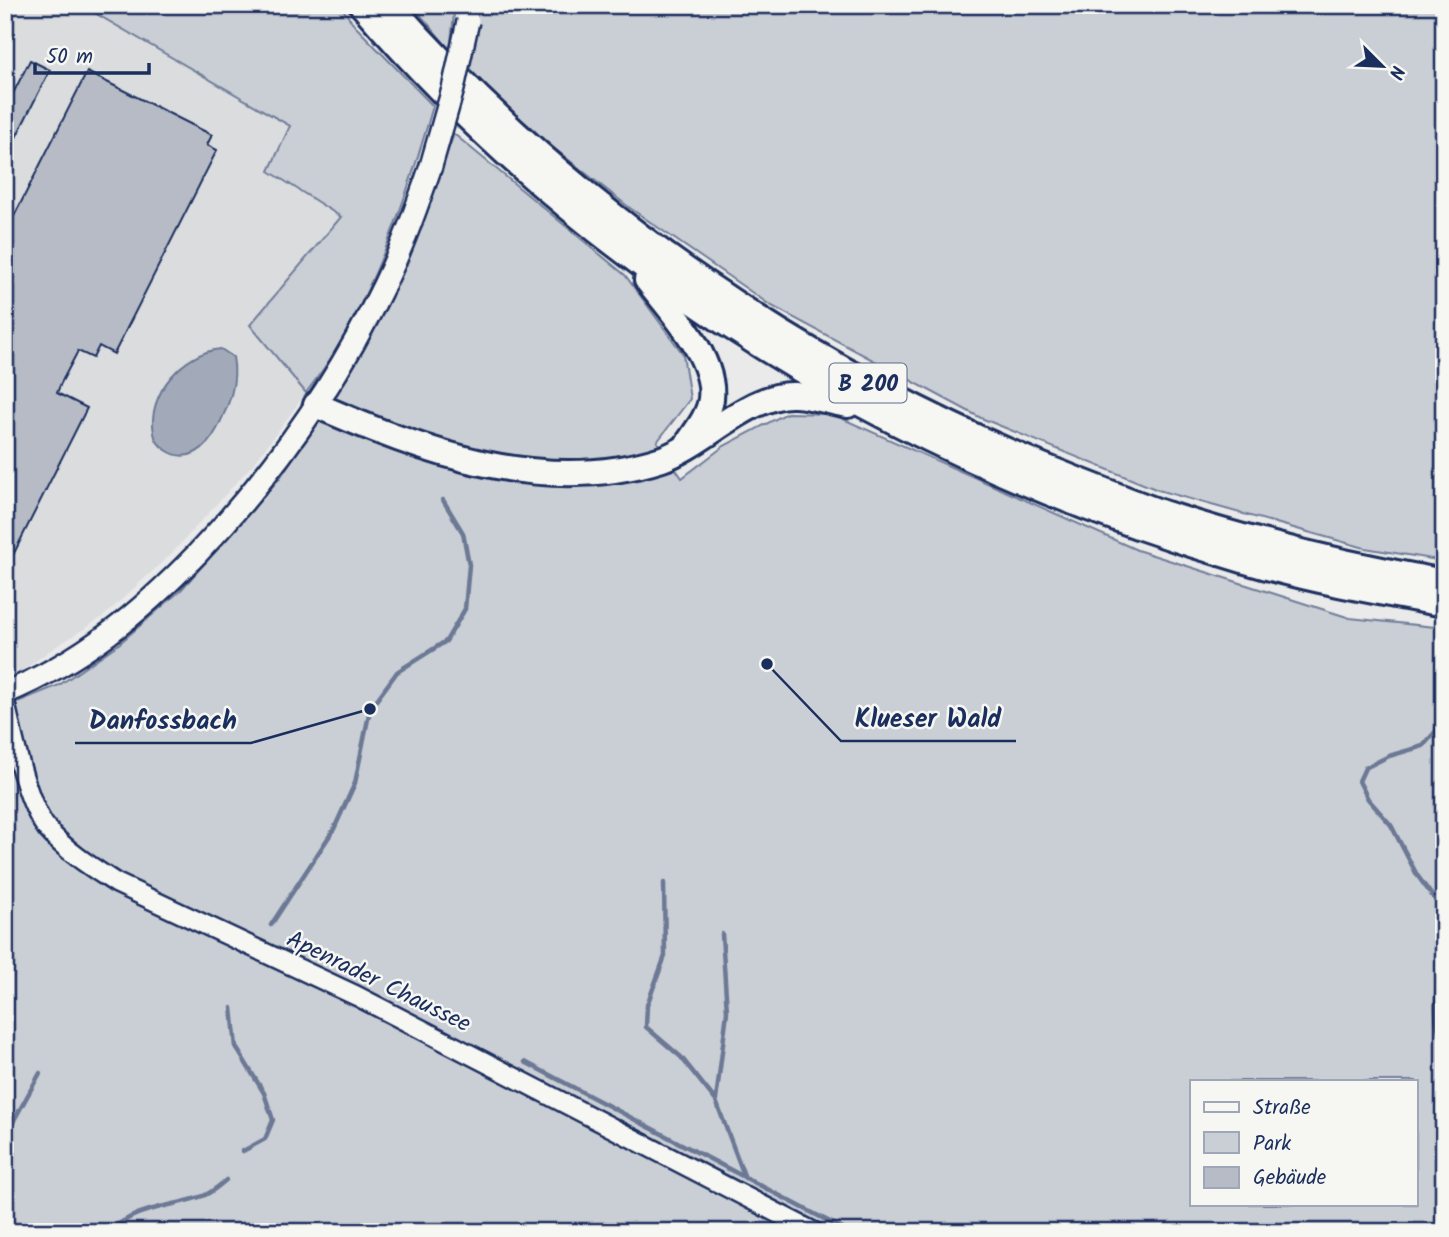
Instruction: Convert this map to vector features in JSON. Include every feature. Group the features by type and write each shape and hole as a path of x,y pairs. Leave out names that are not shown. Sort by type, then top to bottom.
{"highway":[{"name":"B 200","path":"362,5 401,50 476,125 548,190 630,258 739,333 873,410 1012,479 1154,532 1272,568 1346,586 1444,604"},
{"name":"B 200","path":"390,5 491,109 641,238 752,314 884,392 1022,458 1162,512 1351,565 1444,582"},
{"path":"630,258 703,357 711,400 702,423 685,448"},
{"path":"317,405 378,432 434,452 488,466 534,471 589,472 639,466 666,457 774,397 795,395 873,410"}],"main road":[{"path":"5,693 36,681 72,661 120,627 170,582 256,489 317,405 359,334 407,233 431,166 453,89 469,13"}],"street":[{"name":"Apenrader Chaussee","path":"5,702 30,794 47,829 80,860 116,883 357,996 814,1232"}],"shaded area":[{"path":"5,5 81,5 291,126 269,171 341,217 250,325 306,393 255,462 172,553 104,616 15,676 5,679"}],"green space":[{"path":"81,5 340,5 355,26 433,106 383,255 338,347 306,393 250,325 341,217 269,171 290,126"},
{"path":"412,5 455,5 450,50"},
{"path":"479,5 1444,5 1444,561 1365,548 1158,490 981,418 770,305 630,208 467,80"},
{"path":"454,134 625,275 683,354 690,399 657,442 682,478 724,446 787,413 832,414 1137,550 1350,618 1444,628 1444,1232 5,1232 5,707 59,685 120,643 181,590 280,478 361,352 412,249"}],"water":[{"path":"221,349 233,357 234,376 231,394 217,429 208,442 196,452 182,456 174,454 160,445 154,433 153,418 162,390 181,367 207,352"}],"building":[{"path":"30,60 50,70 5,159 5,109"},
{"path":"87,72 212,135 207,145 217,150 114,354 99,346 93,358 78,351 61,383 57,393 87,408 5,571 5,234"}],"waterway":[{"path":"271,925 334,829 355,783 370,709 397,672 446,641 465,609 469,565 463,533 443,500"},
{"path":"1444,699 1436,731 1423,746 1389,756 1365,768 1359,781 1368,799 1391,825 1417,875 1444,912"},
{"path":"664,883 665,956 647,1005 646,1027 681,1057 716,1101 745,1178"},
{"path":"716,1100 727,1012 722,934"},
{"path":"1444,958 1437,989 1436,1012 1439,1032 1444,1041"},
{"path":"232,1008 236,1047 264,1093 273,1120 265,1139 243,1151"},
{"path":"525,1062 849,1232"},
{"path":"8,1155 13,1122 40,1073"},
{"path":"110,1232 130,1217 206,1195 226,1180"}],"place":[{"name":"Klueser Wald","path":"767,664"},
{"name":"Danfossbach","path":"370,709"}]}
